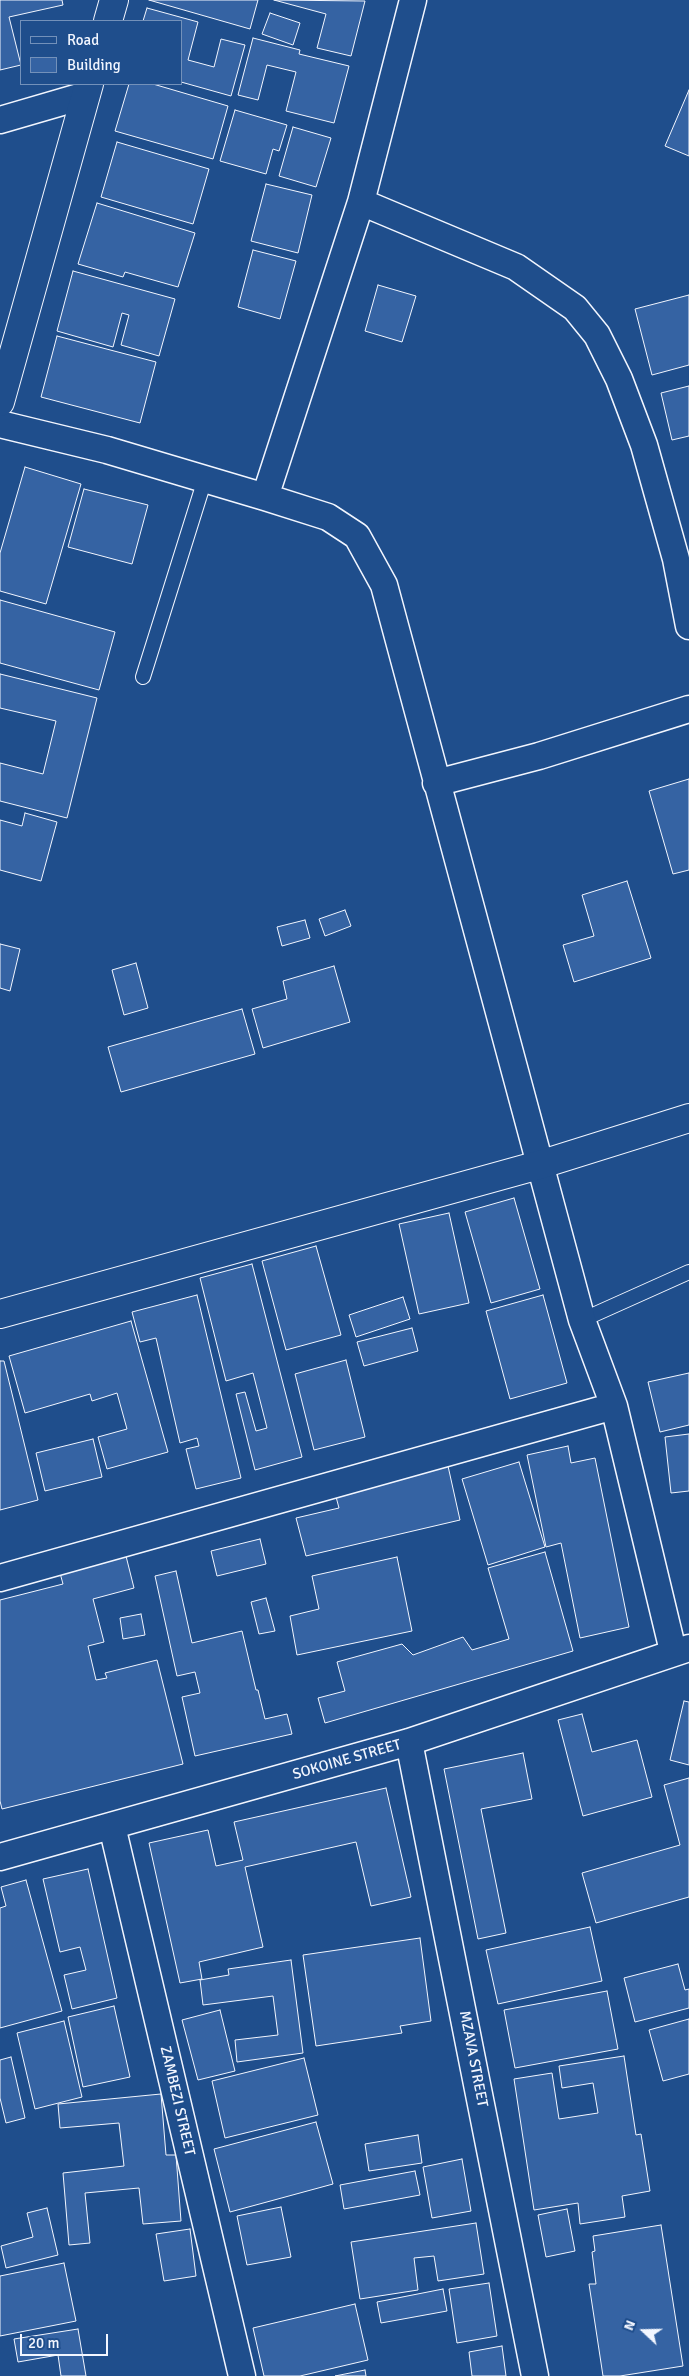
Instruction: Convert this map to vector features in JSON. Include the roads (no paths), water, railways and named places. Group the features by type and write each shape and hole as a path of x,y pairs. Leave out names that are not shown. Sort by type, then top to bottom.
{"main road":[{"path":"108,20 114,0"},
{"path":"0,402 88,90"},
{"path":"0,1314 539,1165 689,1118"}],"street":[{"path":"265,497 361,202 413,0"},
{"path":"0,120 88,90"},
{"path":"361,202 516,267 575,308 597,335 619,379 644,445 676,559 689,626"},
{"path":"0,424 74,441 265,497 328,517 357,536 384,585 582,1320 614,1406 681,1649"},
{"path":"436,783 539,756 689,709"},
{"path":"0,1578 614,1406"},
{"name":"SOKOINE STREET","path":"0,1857 409,1742 681,1649"},
{"name":"MZAVA STREET","path":"409,1742 535,2376"},
{"name":"ZAMBEZI STREET","path":"112,1826 242,2376"}],"lane":[{"path":"143,677 205,479"},
{"path":"582,1320 689,1272"}]}
